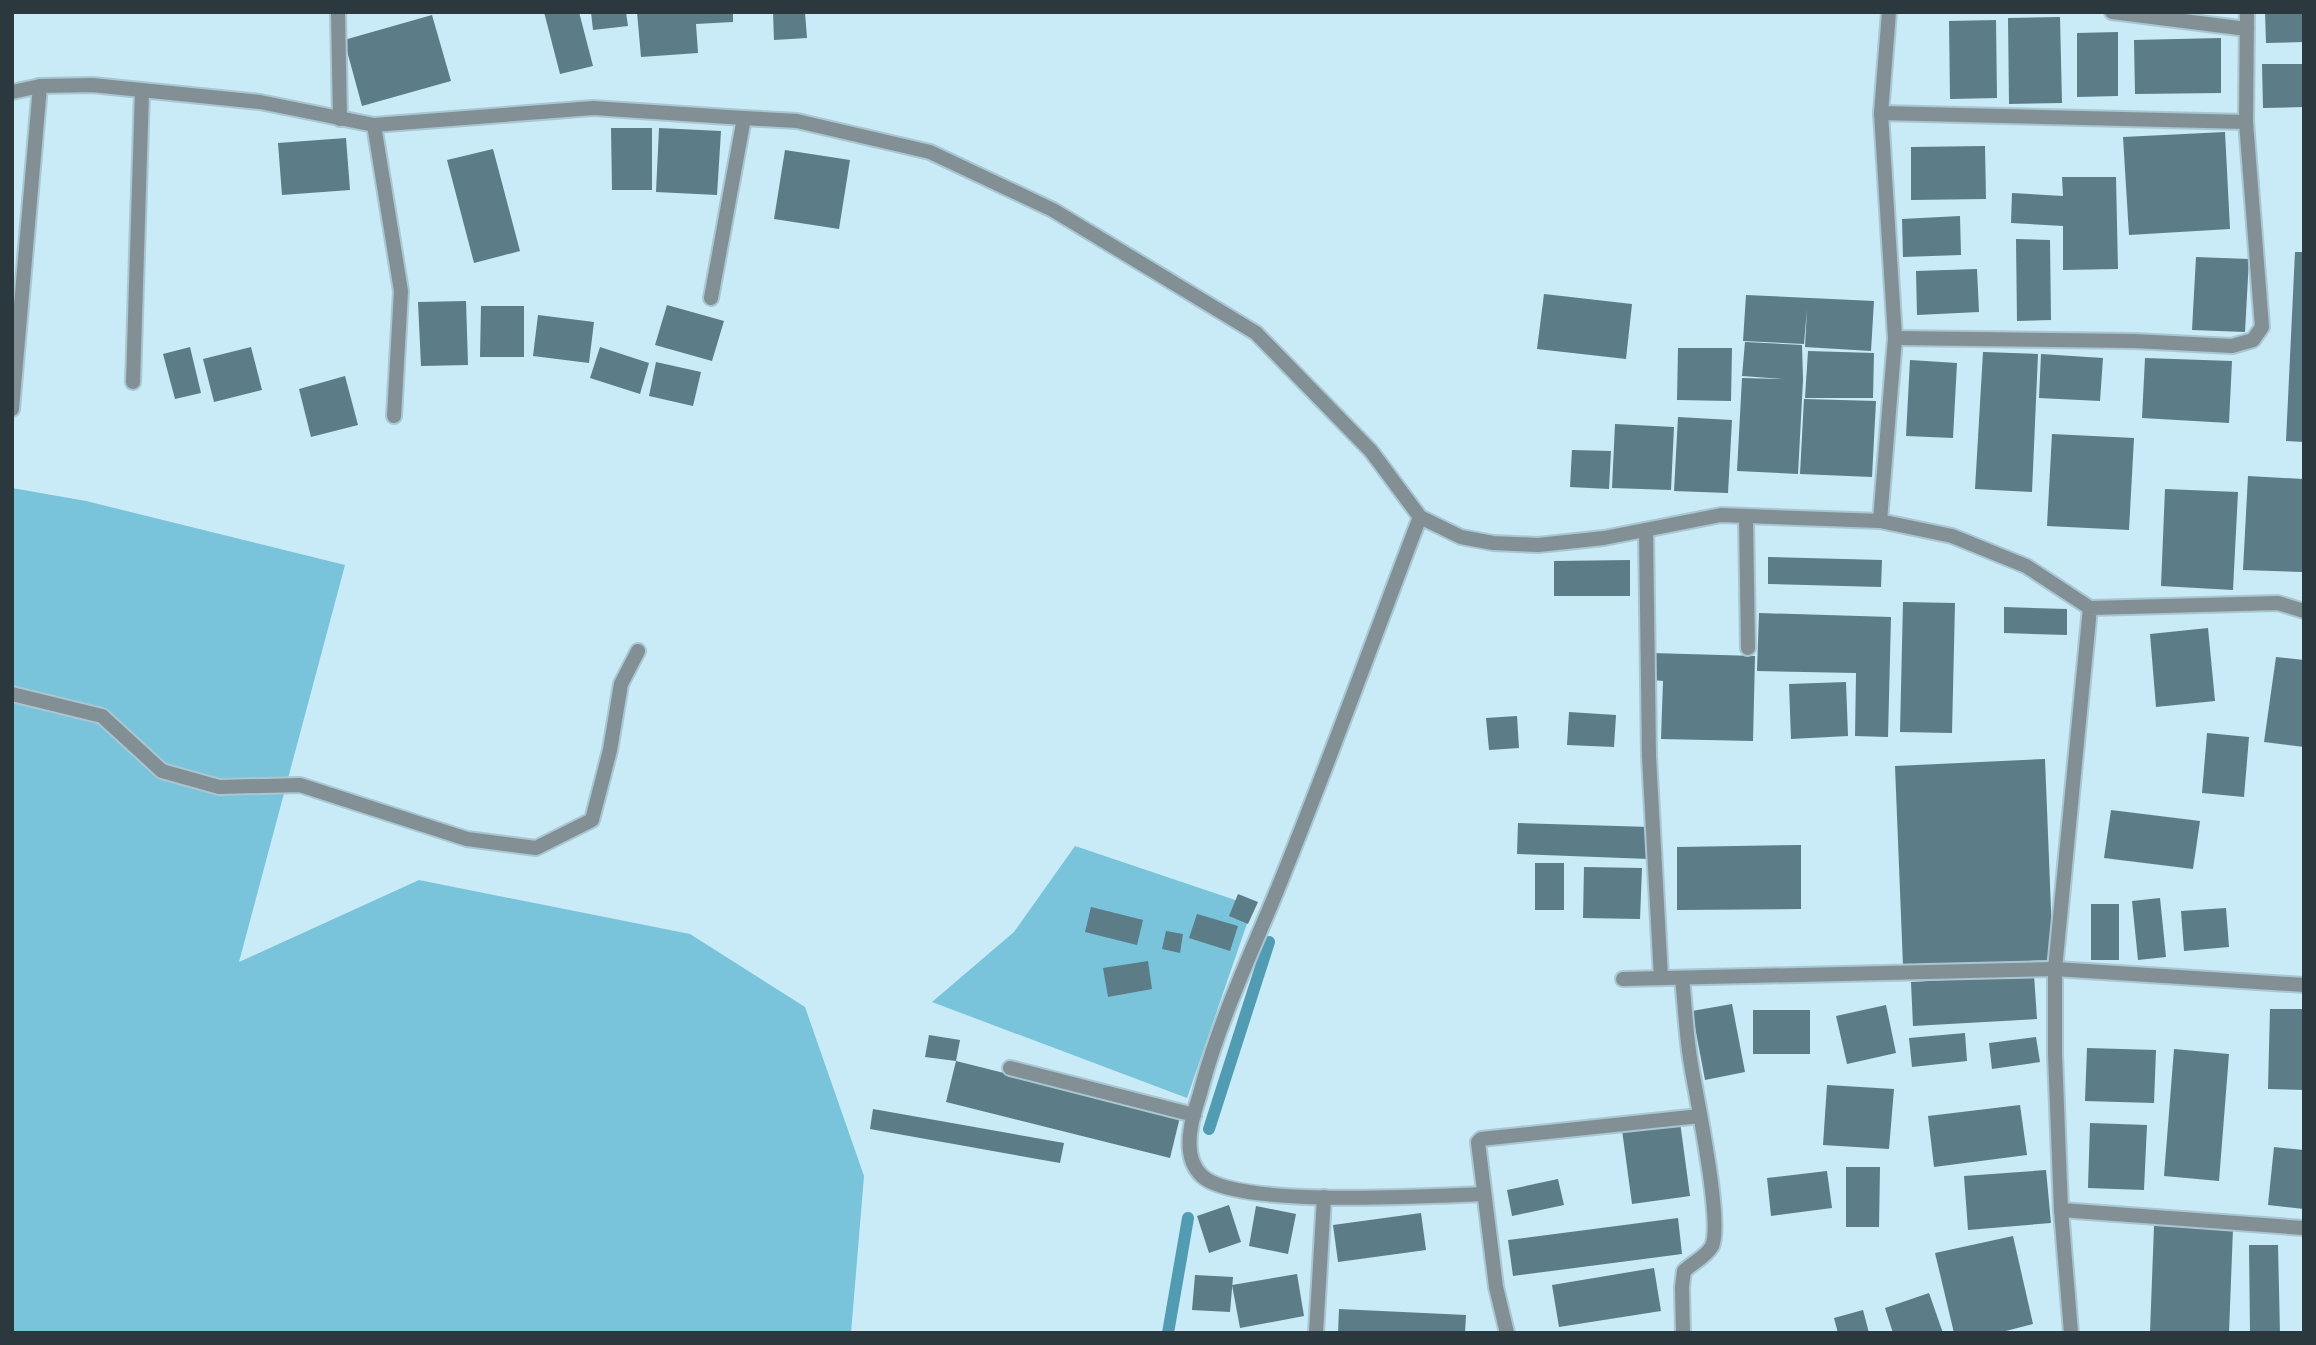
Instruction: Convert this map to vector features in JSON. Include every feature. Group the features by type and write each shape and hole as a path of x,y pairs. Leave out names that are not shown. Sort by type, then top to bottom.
{"street":[{"path":"338,12 340,118"},
{"path":"1880,520 1895,338 1881,113 1889,12"},
{"path":"2112,12 2247,29"},
{"path":"1895,338 2134,341 2232,346 2253,340 2262,327 2246,122 2247,12"},
{"path":"12,93 40,86 92,85 260,102 374,125 593,108 797,121 930,152 1053,210 1256,332 1370,451 1420,517 1461,537 1493,543 1538,545 1604,538 1721,515 1880,520 1952,537 2026,566 2090,608 2278,603 2304,611"},
{"path":"12,409 40,86"},
{"path":"133,382 142,91"},
{"path":"1881,113 2246,122"},
{"path":"711,298 744,118"},
{"path":"374,125 401,291 394,416"},
{"path":"1746,516 1748,648"},
{"path":"1420,517 1278,888 1232,994 1191,1126 1190,1158 1199,1174 1209,1182 1254,1194 1365,1198 1484,1194"},
{"path":"1646,530 1649,756 1661,978"},
{"path":"2071,1333 2061,1210 2055,1054 2055,969 2090,608"},
{"path":"12,694 102,716 162,771 219,787 300,785 467,839 536,848 592,820 610,750 621,684 638,650"},
{"path":"1623,979 2055,969 2304,985"},
{"path":"1682,978 1690,1061 1712,1195 1715,1234 1712,1246 1684,1271 1684,1333"},
{"path":"1010,1068 1194,1115"},
{"path":"1507,1333 1496,1287 1478,1142 1481,1139 1700,1116"},
{"path":"1316,1333 1324,1197"},
{"path":"2061,1210 2304,1228"}],"shaded area":[{"path":"12,488 86,501 345,565 239,962 419,880 690,934 805,1007 864,1176 851,1333 12,1333"},
{"path":"1075,846 1253,906 1187,1098 932,1002 1014,932"}],"building":[{"path":"544,12 579,12 593,66 560,74"},
{"path":"591,12 626,12 628,26 593,30"},
{"path":"637,12 733,12 733,22 696,24 698,53 641,57"},
{"path":"773,12 805,12 807,38 774,40"},
{"path":"2265,12 2304,12 2304,42 2266,43"},
{"path":"432,15 451,81 362,106 344,40"},
{"path":"2060,17 2062,103 2009,104 2008,18"},
{"path":"1996,20 1997,98 1950,99 1949,21"},
{"path":"2118,32 2118,96 2077,97 2077,33"},
{"path":"2221,38 2221,93 2135,94 2134,40"},
{"path":"2262,64 2304,64 2304,107 2263,108"},
{"path":"611,128 652,128 652,190 612,190"},
{"path":"659,128 721,131 717,195 656,192"},
{"path":"2225,132 2230,229 2129,235 2123,137"},
{"path":"346,138 350,190 282,195 278,143"},
{"path":"1985,146 1986,199 1911,200 1911,147"},
{"path":"493,149 520,251 474,263 447,160"},
{"path":"785,150 850,160 839,229 774,219"},
{"path":"2062,177 2116,177 2118,269 2063,270 2063,226 2011,223 2012,193 2063,196"},
{"path":"1960,216 1961,255 1903,257 1902,219"},
{"path":"2016,239 2050,240 2051,320 2017,321"},
{"path":"2295,252 2304,252 2304,442 2286,441"},
{"path":"2196,257 2249,259 2245,332 2192,330"},
{"path":"1977,269 1979,312 1917,315 1916,271"},
{"path":"1544,294 1632,304 1626,359 1537,349"},
{"path":"1746,295 1874,301 1871,351 1805,347 1807,309 1804,344 1743,341"},
{"path":"466,301 468,365 421,366 418,302"},
{"path":"667,305 724,321 712,361 655,345"},
{"path":"481,306 524,306 524,357 480,357"},
{"path":"538,315 594,322 589,363 533,356"},
{"path":"1745,342 1802,345 1798,474 1737,471 1742,378 1783,379 1742,376"},
{"path":"190,347 201,393 175,399 163,354"},
{"path":"251,347 262,390 214,402 203,359"},
{"path":"600,347 649,363 640,394 590,378"},
{"path":"1678,348 1732,348 1731,401 1677,400"},
{"path":"1808,351 1874,353 1873,398 1805,398"},
{"path":"1983,352 2038,354 2032,492 1975,489"},
{"path":"2041,354 2103,358 2100,401 2039,398"},
{"path":"2145,358 2232,361 2229,423 2142,418"},
{"path":"1910,360 1957,363 1953,438 1906,436"},
{"path":"656,362 701,372 693,406 649,396"},
{"path":"345,376 358,425 311,437 299,389"},
{"path":"1804,399 1876,401 1872,477 1800,474"},
{"path":"1678,417 1732,420 1728,493 1674,491"},
{"path":"1615,424 1674,427 1671,490 1612,488"},
{"path":"2052,434 2134,438 2129,530 2047,526"},
{"path":"1572,450 1611,451 1609,489 1570,487"},
{"path":"2248,476 2304,479 2303,572 2243,570"},
{"path":"2165,489 2238,492 2233,590 2161,586"},
{"path":"1768,557 1882,560 1881,587 1768,584"},
{"path":"1630,560 1630,596 1554,596 1554,561"},
{"path":"1903,602 1955,603 1952,733 1900,732"},
{"path":"2004,607 2067,609 2067,635 2004,633"},
{"path":"1759,613 1891,617 1888,737 1855,736 1856,673 1757,671"},
{"path":"2208,628 2215,701 2156,707 2150,634"},
{"path":"1652,653 1755,656 1753,741 1661,739 1663,681 1652,680"},
{"path":"2276,657 2304,660 2304,747 2264,742"},
{"path":"1846,682 1848,736 1791,739 1789,684"},
{"path":"1569,712 1616,715 1614,747 1567,745"},
{"path":"1517,716 1519,748 1489,750 1486,718"},
{"path":"2207,733 2249,737 2244,797 2202,793"},
{"path":"2045,759 2053,960 1903,966 1895,766"},
{"path":"2111,810 2200,821 2193,869 2104,858"},
{"path":"1518,823 1651,827 1649,859 1517,854"},
{"path":"1801,845 1801,909 1677,910 1677,847"},
{"path":"1535,863 1564,863 1564,910 1535,910"},
{"path":"1584,867 1642,868 1640,919 1583,918"},
{"path":"1238,894 1258,902 1248,924 1229,916"},
{"path":"2160,898 2166,957 2138,960 2132,901"},
{"path":"2091,904 2119,904 2119,960 2091,960"},
{"path":"1091,907 1143,920 1137,945 1085,932"},
{"path":"2226,908 2229,947 2184,951 2181,911"},
{"path":"1197,914 1238,926 1230,951 1189,938"},
{"path":"1166,931 1183,934 1180,953 1162,949"},
{"path":"1148,961 1152,989 1108,997 1103,968"},
{"path":"2034,975 2037,1019 1913,1026 1911,982"},
{"path":"1732,1004 1745,1072 1705,1080 1692,1011"},
{"path":"1886,1005 1896,1053 1847,1064 1836,1016"},
{"path":"2270,1009 2304,1009 2304,1090 2268,1089"},
{"path":"1753,1010 1810,1010 1810,1054 1753,1054"},
{"path":"1965,1033 1967,1061 1912,1067 1909,1038"},
{"path":"929,1035 960,1040 956,1061 925,1057"},
{"path":"2036,1037 2040,1062 1992,1069 1989,1043"},
{"path":"2087,1048 2156,1050 2154,1103 2085,1101"},
{"path":"2174,1049 2229,1054 2219,1181 2164,1176"},
{"path":"956,1061 1180,1117 1170,1158 946,1102"},
{"path":"1827,1085 1894,1089 1889,1149 1823,1145"},
{"path":"2020,1105 2027,1155 1934,1167 1928,1116"},
{"path":"873,1109 1064,1143 1060,1163 870,1129"},
{"path":"1680,1122 1690,1196 1632,1204 1622,1130"},
{"path":"2090,1123 2147,1125 2144,1190 2088,1188"},
{"path":"2274,1147 2304,1150 2304,1209 2268,1205"},
{"path":"1846,1167 1880,1167 1879,1227 1846,1227"},
{"path":"2046,1170 2051,1223 1968,1230 1964,1176"},
{"path":"1827,1171 1832,1208 1771,1216 1767,1178"},
{"path":"1558,1179 1564,1205 1512,1216 1507,1190"},
{"path":"1229,1205 1241,1242 1209,1253 1197,1216"},
{"path":"1256,1206 1296,1214 1288,1254 1249,1246"},
{"path":"1421,1213 1426,1250 1338,1262 1333,1225"},
{"path":"1678,1218 1682,1254 1513,1276 1508,1240"},
{"path":"2154,1226 2233,1228 2229,1333 2150,1333"},
{"path":"2013,1236 2033,1324 1998,1333 1954,1333 1935,1253"},
{"path":"2249,1245 2278,1245 2280,1333 2250,1333"},
{"path":"1654,1268 1661,1311 1559,1327 1552,1285"},
{"path":"1297,1274 1304,1316 1240,1328 1232,1285"},
{"path":"1195,1275 1233,1277 1230,1312 1192,1310"},
{"path":"1929,1293 1943,1333 1893,1333 1885,1308"},
{"path":"1339,1309 1466,1315 1465,1333 1338,1333"},
{"path":"1863,1310 1869,1333 1838,1333 1834,1318"}],"waterway":[{"path":"1209,1129 1269,942"},
{"path":"1168,1333 1188,1218"}]}
